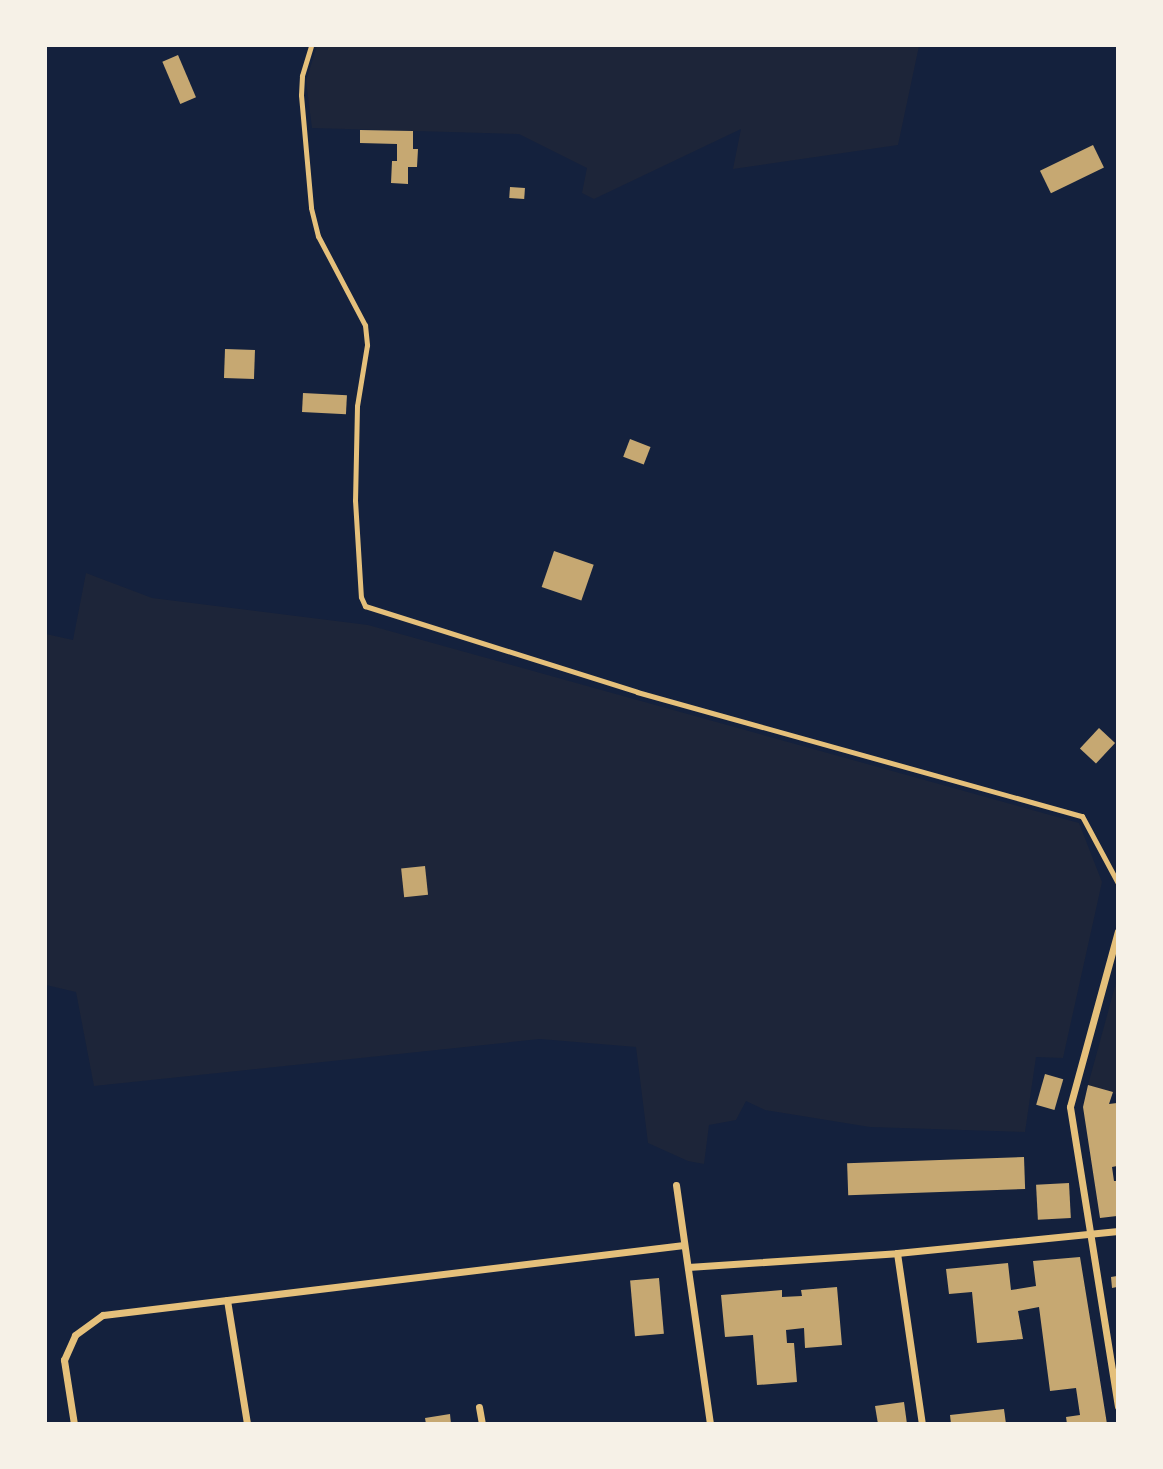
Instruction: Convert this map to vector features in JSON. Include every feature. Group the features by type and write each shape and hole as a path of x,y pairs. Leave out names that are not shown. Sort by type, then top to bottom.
{"street":[{"path":"1118,931 1070,1107 1088,1234 1118,1406"},
{"path":"676,1185 710,1423"},
{"path":"688,1268 897,1253 1118,1231"},
{"path":"74,1423 64,1360 75,1335 103,1315 684,1245"},
{"path":"897,1253 922,1423"},
{"path":"227,1300 247,1423"},
{"path":"479,1408 482,1423"}],"lane":[{"path":"311,46 302,76 301,95 311,208 318,236 365,326 367,345 357,406 355,500 360,597 365,606 637,692 1083,816 1118,883"}],"shaded area":[{"path":"317,46 919,46 898,145 733,169 741,129 594,199 582,193 587,168 519,134 312,128 306,81"},
{"path":"86,573 152,598 368,625 1079,823 1102,882 1063,1058 1036,1057 1025,1132 870,1127 765,1110 746,1101 736,1120 709,1125 704,1164 688,1161 648,1143 636,1047 540,1039 94,1086 76,992 46,985 46,634 73,640"},
{"path":"1117,979 1117,1095 1088,1085"}],"building":[{"path":"178,55 196,97 180,104 162,62"},
{"path":"360,130 413,131 413,149 418,149 417,167 408,167 408,184 391,183 392,161 397,161 397,144 360,143"},
{"path":"1093,145 1104,167 1051,193 1040,171"},
{"path":"510,187 525,188 524,199 509,198"},
{"path":"225,349 255,350 254,379 224,378"},
{"path":"303,393 347,395 346,414 302,412"},
{"path":"630,439 651,447 644,465 623,457"},
{"path":"554,551 594,565 581,601 542,587"},
{"path":"1099,728 1115,743 1096,763 1080,748"},
{"path":"425,866 428,895 404,897 401,869"},
{"path":"1045,1074 1063,1079 1054,1110 1036,1105"},
{"path":"1088,1085 1113,1092 1109,1104 1117,1103 1117,1166 1112,1167 1114,1181 1117,1181 1117,1216 1100,1218 1083,1107"},
{"path":"1024,1157 1025,1189 848,1195 847,1163"},
{"path":"1069,1183 1071,1218 1038,1220 1036,1185"},
{"path":"1080,1257 1107,1424 1067,1424 1066,1417 1080,1415 1076,1388 1050,1391 1039,1307 1018,1311 1023,1339 977,1343 972,1292 949,1294 946,1269 1008,1263 1011,1290 1036,1286 1033,1261"},
{"path":"1117,1276 1117,1287 1112,1288 1111,1277"},
{"path":"659,1278 664,1334 635,1336 630,1281"},
{"path":"837,1287 842,1345 805,1348 804,1328 786,1330 787,1343 794,1343 797,1382 757,1385 753,1335 725,1337 721,1295 782,1290 782,1297 802,1296 801,1290"},
{"path":"904,1402 907,1424 878,1424 875,1406"},
{"path":"1004,1409 1006,1424 951,1424 950,1415"},
{"path":"450,1414 451,1424 426,1424 425,1418"}]}
